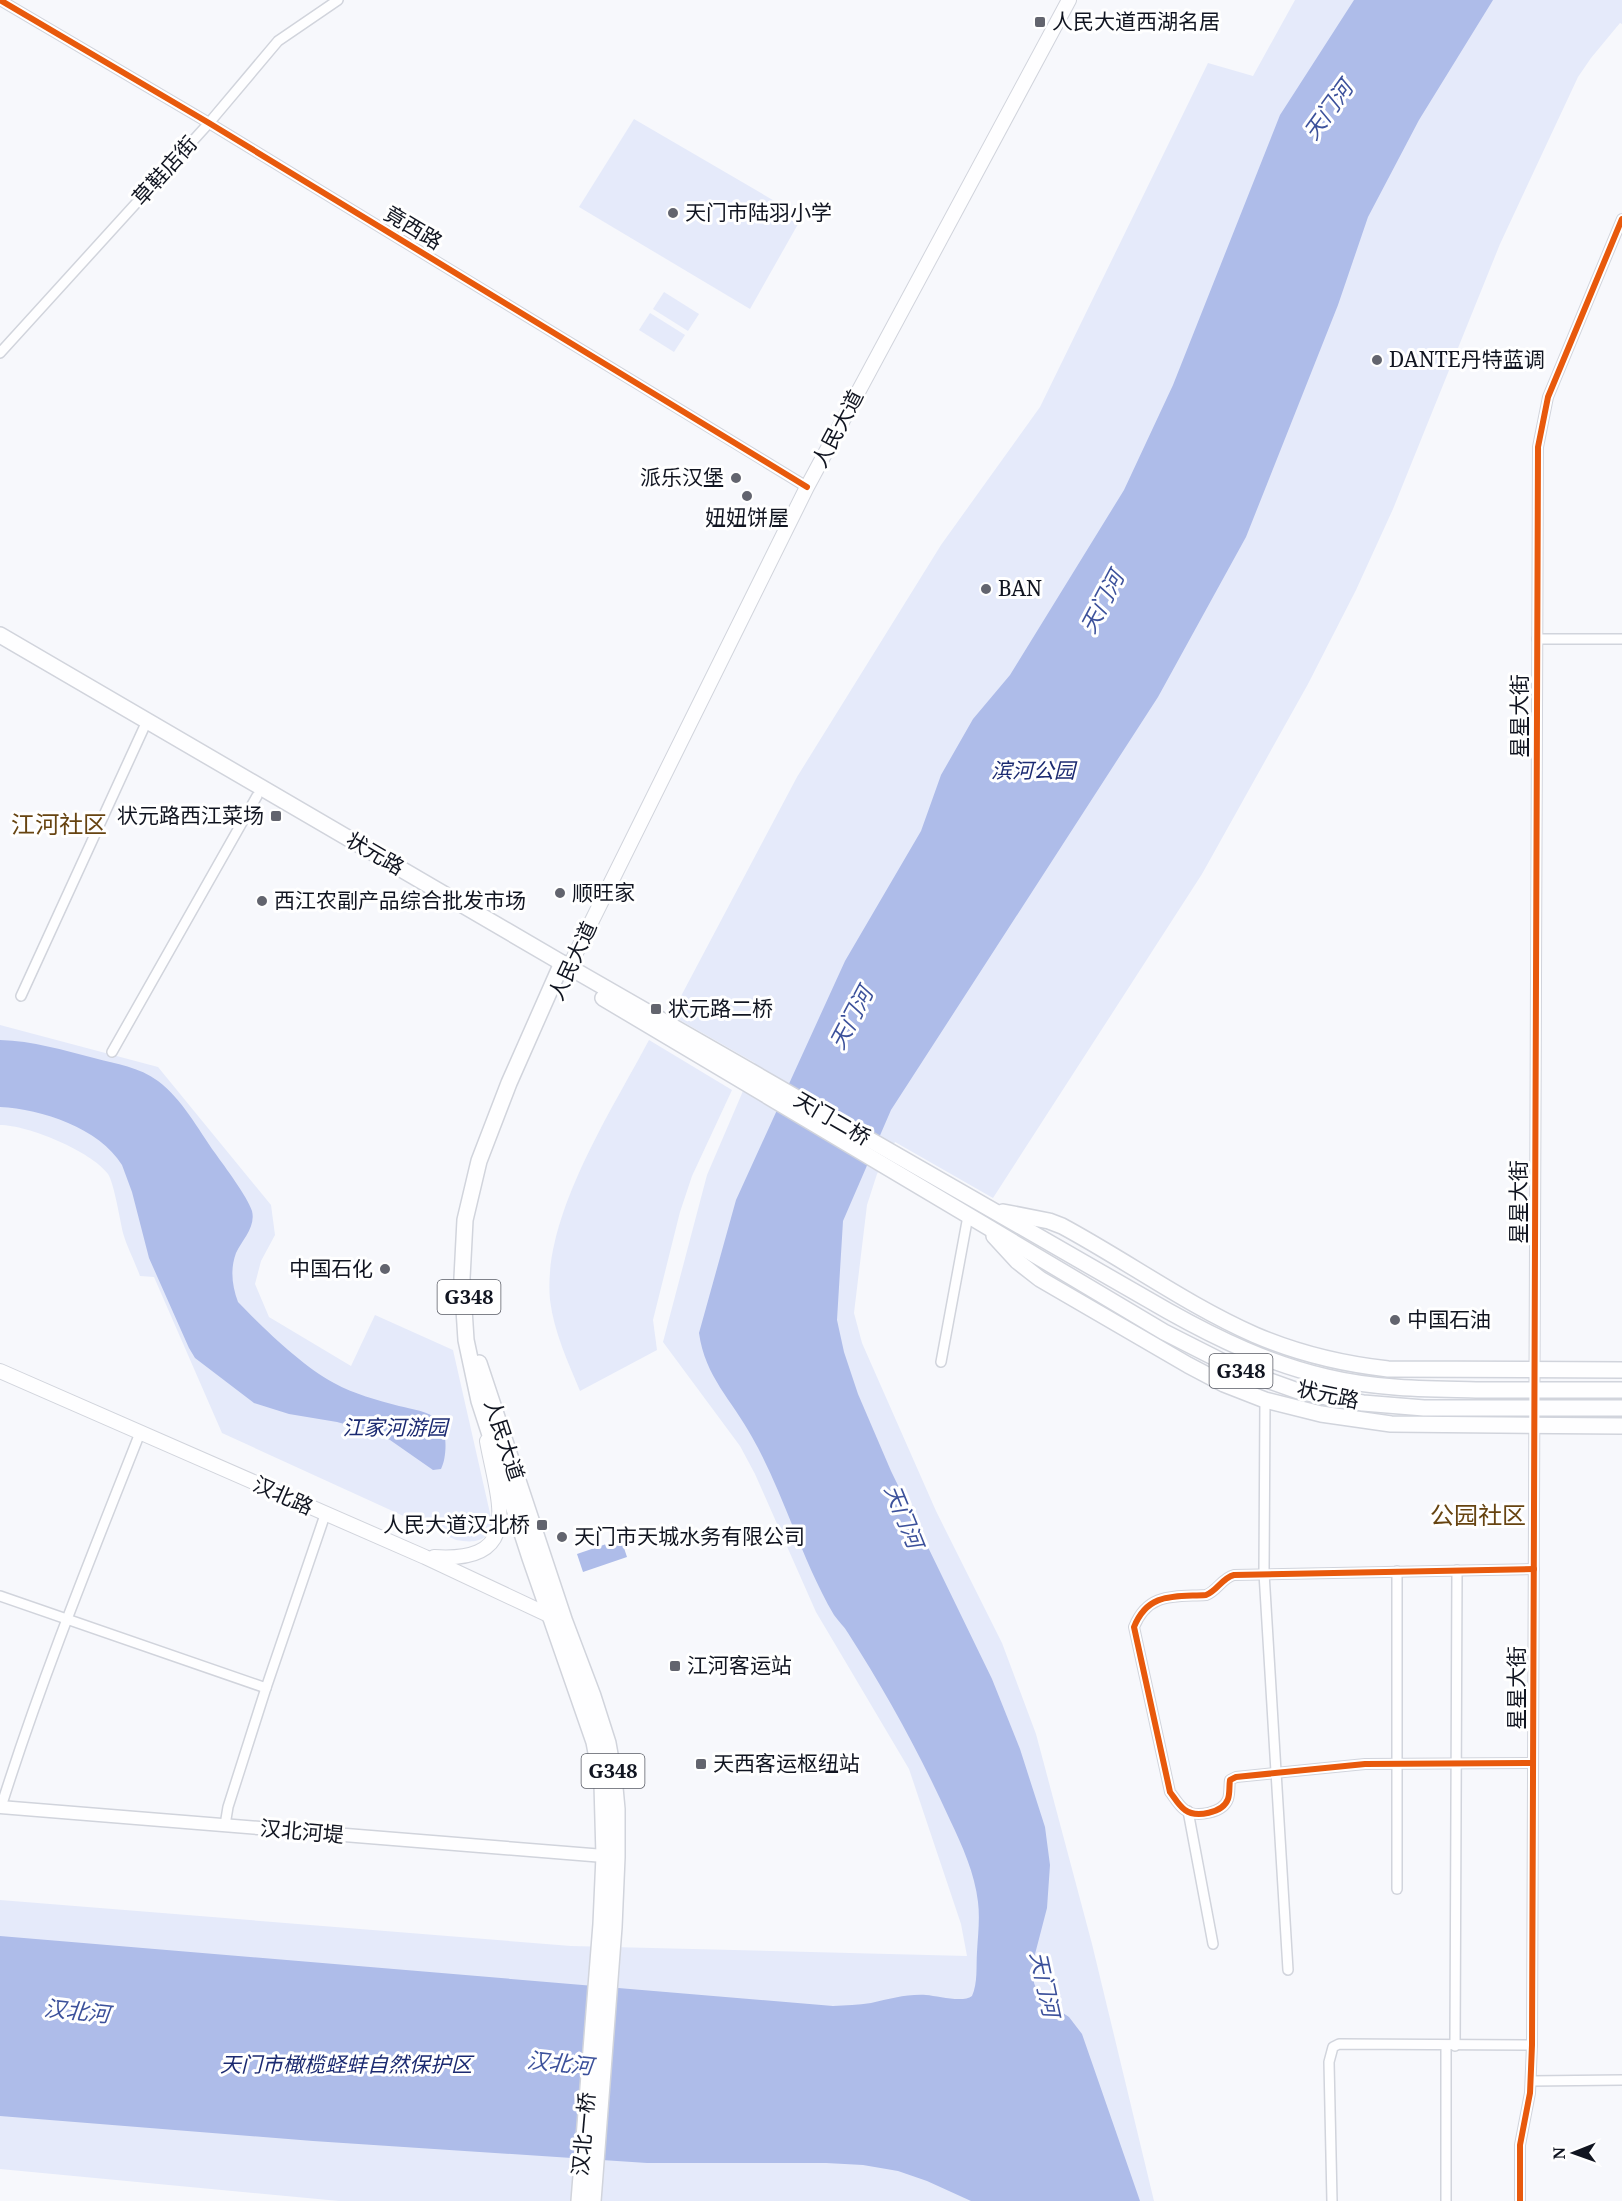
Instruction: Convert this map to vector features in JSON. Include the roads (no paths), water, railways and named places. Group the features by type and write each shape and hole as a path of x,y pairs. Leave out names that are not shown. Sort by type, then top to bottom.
{"main road":[{"name":"人民大道","path":"608,1926 604,1806 599,1762 471,1372 463,1309 462,1258 467,1211 479,1161 491,1126 564,969 803,485 1065,0"},
{"name":"状元路","path":"0,635 257,796 564,969"},
{"name":"状元路","path":"0,645 145,725 747,1077"},
{"name":"人民大道","path":"564,969 485,1162 471,1216 468,1277 474,1341 483,1376 608,1743 614,1777 617,1818 608,1926"},
{"name":"天门二桥","path":"747,1077 911,1172"},
{"name":"状元路","path":"911,1172 992,1210 1184,1320 1233,1345 1294,1368 1353,1382 1393,1387 1451,1390 1622,1390"},
{"name":"状元路","path":"911,1172 968,1215 1164,1332 1239,1370 1298,1391 1377,1405 1424,1408 1622,1408"},
{"path":"992,1210 1027,1216 1062,1226 1235,1326 1280,1345 1313,1355 1359,1365 1437,1370 1622,1370"},
{"path":"984,1225 1017,1261 1040,1279 1188,1365 1224,1384 1264,1400 1346,1419 1417,1426 1622,1426"},
{"path":"1353,1382 1359,1365"},
{"path":"1437,1370 1451,1390"},
{"name":"汉北路","path":"0,1371 425,1557 565,1622"},
{"path":"425,1557 455,1559 467,1557 487,1547 497,1534 498,1500 479,1401"},
{"path":"1346,1419 1377,1405"},
{"name":"汉北一桥","path":"579,2201 608,1926"},
{"name":"汉北一桥","path":"593,2201 608,1926"}],"street":[{"name":"竟西路","path":"0,0 209,123 803,485"},
{"name":"草鞋店街","path":"0,353 209,123 278,41 338,0"},
{"name":"星星大街","path":"1520,2201 1520,2145 1531,2081 1532,2045 1538,447 1548,397 1622,219"},
{"path":"1612,242 1622,247"},
{"path":"1537,639 1622,639"},
{"path":"21,996 145,725"},
{"path":"112,1052 257,796"},
{"path":"941,1362 968,1215"},
{"path":"1264,1400 1264,1573 1288,1970"},
{"path":"1,1807 21,1743 66,1619 140,1433"},
{"path":"225,1825 228,1807 266,1688 325,1515"},
{"path":"1533,1763 1365,1764 1236,1777 1230,1780 1225,1805 1218,1810 1194,1814 1188,1811 1170,1792 1134,1627 1137,1619 1158,1599 1212,1593 1227,1577 1244,1573 1534,1569"},
{"path":"1446,2201 1456,1764 1457,1570"},
{"path":"1396,1889 1397,1571"},
{"path":"0,1596 266,1688"},
{"name":"汉北河堤","path":"1,1807 604,1856"},
{"path":"1188,1811 1213,1944"},
{"path":"1332,2201 1329,2062 1333,2047 1340,2044 1532,2045"},
{"path":"1531,2081 1622,2080"}],"water":[{"name":"天门市橄榄蛏蚌自然保护区","path":"1354,0 1493,0 1419,120 1368,217 1338,305 1246,537 1158,697 891,1110 843,1221 837,1320 844,1352 858,1394 891,1471 992,1679 1020,1749 1045,1827 1050,1865 1047,1908 1034,1958 1034,1983 1040,1998 1069,2017 1082,2034 1140,2201 971,2201 898,2171 863,2165 647,2163 313,2141 0,2116 0,1936 833,2006 866,2004 912,1995 957,1999 972,1996 976,1980 979,1908 971,1870 955,1830 889,1701 822,1594 763,1458 707,1363 699,1333 736,1200 845,961 921,831 941,775 973,719 1010,675 1124,490 1173,385 1280,115"},
{"path":"0,1040 48,1046 128,1067 151,1076 167,1088 189,1115 241,1190 252,1211 250,1228 236,1253 232,1271 238,1302 271,1335 322,1376 350,1390 425,1412 438,1420 444,1430 446,1444 441,1469 433,1470 390,1440 370,1431 337,1422 289,1414 254,1403 195,1358 149,1258 132,1192 122,1165 99,1141 68,1123 34,1112 0,1107"},
{"path":"621,1539 627,1557 583,1572 577,1554"}],"place":[{"name":"人民大道西湖名居","path":"1040,22"},
{"name":"天门市陆羽小学","path":"673,213"},
{"name":"DANTE丹特蓝调","path":"1377,360"},
{"name":"派乐汉堡","path":"736,478"},
{"name":"妞妞饼屋","path":"747,496"},
{"name":"BAN","path":"986,589"},
{"name":"状元路西江菜场","path":"276,816"},
{"name":"顺旺家","path":"560,893"},
{"name":"西江农副产品综合批发市场","path":"262,901"},
{"name":"状元路二桥","path":"656,1009"},
{"name":"中国石化","path":"385,1269"},
{"name":"中国石油","path":"1395,1320"},
{"name":"人民大道汉北桥","path":"542,1525"},
{"name":"天门市天城水务有限公司","path":"562,1537"},
{"name":"江河客运站","path":"675,1666"},
{"name":"天西客运枢纽站","path":"701,1764"}],"district":[{"name":"江河社区","path":"59,825"},
{"name":"公园社区","path":"1478,1516"}],"water label":[{"name":"天门河","path":"1328,110"},
{"name":"天门河","path":"1102,602"},
{"name":"天门河","path":"851,1018"},
{"name":"天门河","path":"904,1516"},
{"name":"天门河","path":"1045,1984"},
{"name":"汉北河","path":"77,2011"},
{"name":"汉北河","path":"560,2063"}],"park label":[{"name":"滨河公园","path":"1033,771"},
{"name":"江家河游园","path":"395,1428"}]}
